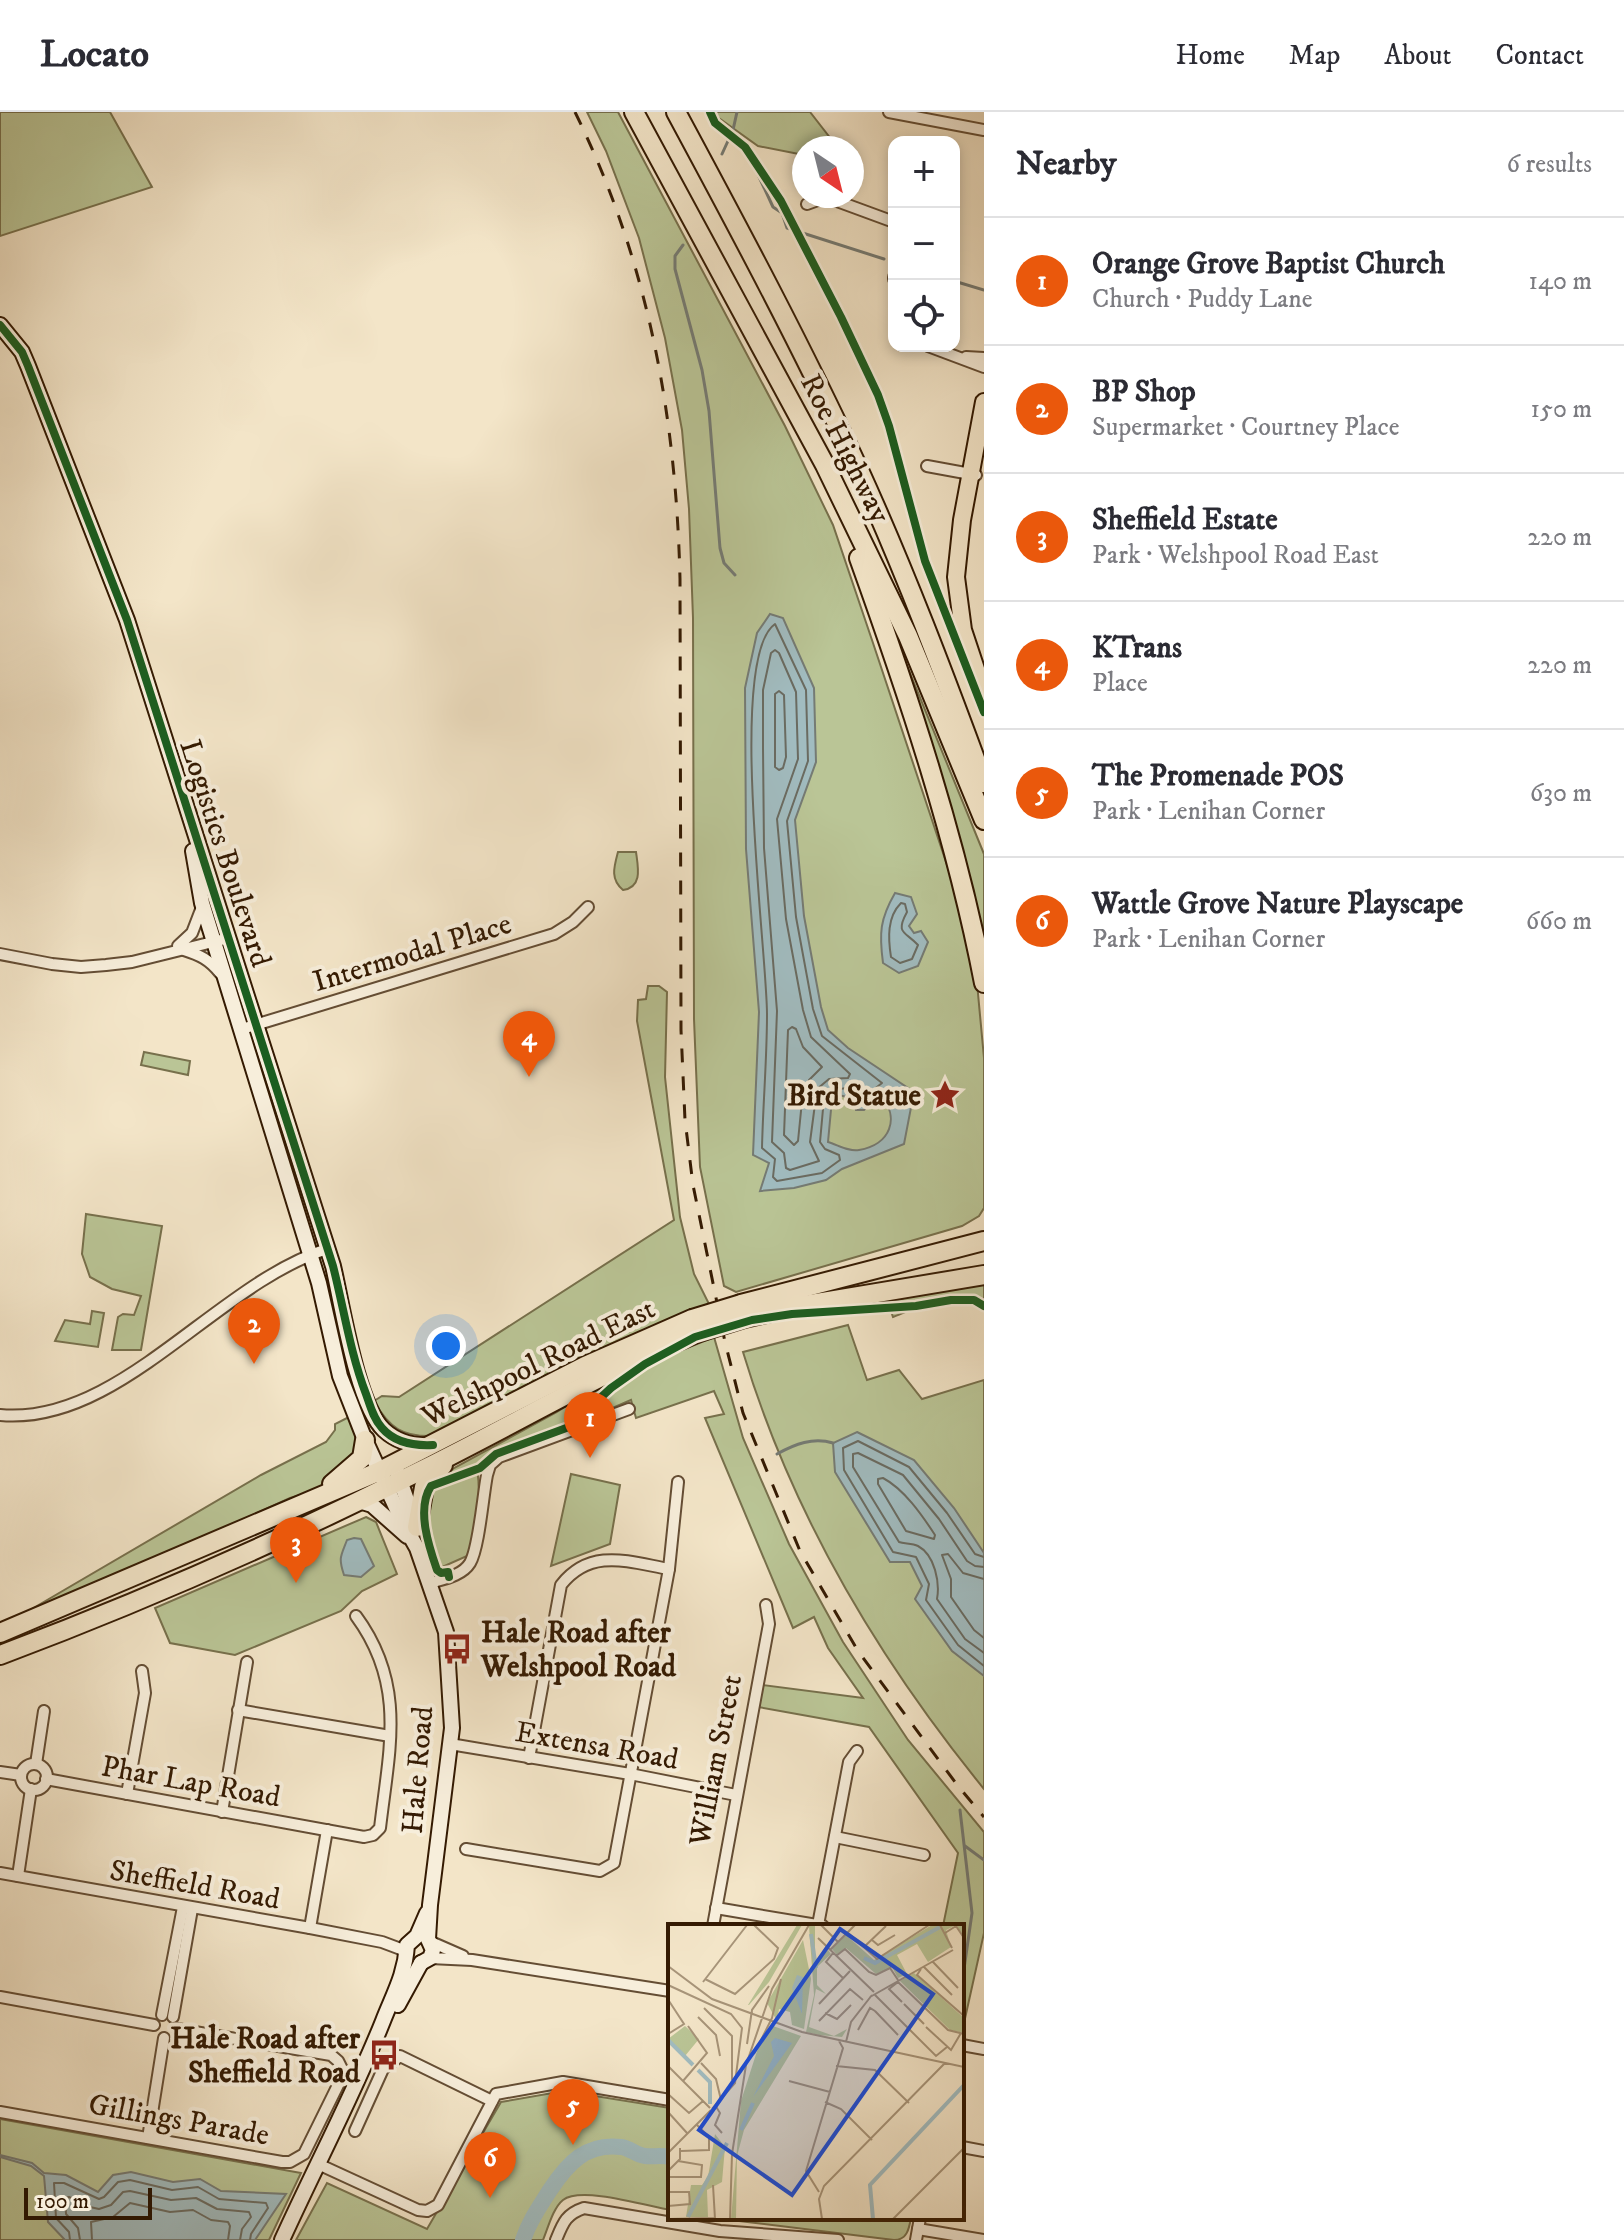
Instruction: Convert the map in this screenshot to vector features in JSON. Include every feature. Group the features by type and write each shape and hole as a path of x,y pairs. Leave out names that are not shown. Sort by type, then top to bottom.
{"highway":[{"name":"Roe Highway","path":"634,112 825,465 908,636 984,820"},
{"name":"Roe Highway","path":"676,112 770,288 837,426 929,633 984,783"},
{"path":"825,465 894,655 950,835 971,915 984,983"},
{"path":"929,633 984,753"},
{"path":"959,1248 984,1231"},
{"name":"Welshpool Road East","path":"0,1655 194,1575 359,1501 433,1445 585,1366 694,1326 984,1241"},
{"name":"Welshpool Road East","path":"742,1311 793,1307 980,1277"},
{"name":"Welshpool Road East","path":"0,1633 224,1539 454,1454 694,1326"},
{"path":"224,1539 240,1523 338,1480 362,1458 361,1432"},
{"path":"416,1539 424,1487 454,1454"}],"main road":[{"path":"984,402 982,438 962,520 956,577 963,630 984,693"},
{"path":"974,474 968,521 966,599 984,669"}],"street":[{"path":"889,112 984,130"},
{"path":"856,208 888,220"},
{"name":"Logistics Boulevard","path":"0,325 22,352 127,620 187,810 249,1027 327,1249 358,1373 372,1410 384,1430 399,1441 420,1446 433,1445"},
{"path":"943,352 984,367"},
{"path":"956,357 984,358"},
{"path":"927,466 974,474"},
{"name":"Logistics Boulevard","path":"187,810 203,905 222,940 229,989 249,1027 319,1283 337,1365 361,1432 390,1476"},
{"path":"173,950 192,933 203,905"},
{"name":"Intermodal Place","path":"249,1027 554,934 573,922 588,907"},
{"path":"0,954 81,967 132,962 222,940"},
{"path":"173,950 199,954 211,962 229,989"},
{"path":"0,1415 35,1414 84,1401 113,1385 263,1279 310,1254 327,1249"},
{"path":"430,1583 458,1574 469,1565 487,1475 490,1465 499,1457 629,1409"},
{"name":"Hale Road","path":"282,2240 419,1948 430,1905 452,1728 446,1632 416,1539 390,1476"},
{"path":"466,1849 595,1870 605,1870 612,1865 616,1858 669,1569 678,1482"},
{"path":"359,1501 372,1505 416,1539"},
{"path":"529,1758 561,1585 580,1569 603,1559 669,1569"},
{"name":"William Street","path":"713,1924 769,1624 766,1605"},
{"path":"238,1710 390,1736 393,1719 386,1680 370,1638 356,1616"},
{"path":"222,1812 247,1662"},
{"path":"127,1794 145,1693 142,1671"},
{"path":"36,1764 44,1711"},
{"name":"Phar Lap Road","path":"46,1779 364,1837 373,1835 380,1828 390,1736"},
{"name":"Extensa Road","path":"450,1744 736,1795"},
{"path":"821,1924 850,1759 857,1751"},
{"path":"36,1764 43,1768 46,1779 41,1787 31,1789 23,1784 21,1775 26,1766 36,1764"},
{"path":"0,1772 21,1775"},
{"path":"18,1876 31,1789"},
{"path":"310,1928 327,1830"},
{"path":"835,1837 924,1855"},
{"name":"Sheffield Road","path":"0,1873 472,1960 668,1991"},
{"path":"0,1997 154,2025 167,2016 187,1908"},
{"path":"716,1908 809,1924"},
{"path":"154,2025 156,2033 164,2038 172,2036 177,2022 167,2016"},
{"name":"Gillings Parade","path":"0,2112 290,2162 304,2154 343,2071 338,2061 331,2055 177,2029"},
{"path":"148,2138 164,2038"},
{"path":"964,2045 984,2049"},
{"path":"355,2131 383,2069 400,2056 492,2101"},
{"path":"318,2164 418,2210 433,2209 438,2205 496,2094 563,2082 668,2100"},
{"path":"964,2147 984,2151"},
{"path":"556,2240 571,2212 584,2208 719,2236 838,2240"},
{"path":"918,2229 984,2240"}],"green space":[{"path":"0,112 110,112 152,187 0,236"},
{"path":"587,112 618,112 785,426 833,525 951,877 977,983 984,1058 984,1208 979,1216 962,1226 736,1292 724,1286 700,1167 694,1019 693,618 682,430 665,338 639,238 606,151"},
{"path":"715,112 810,112 829,136 792,136 792,153 758,146 716,116"},
{"path":"865,563 984,854 984,946"},
{"path":"618,852 636,852 637,858 636,881 623,890 615,877"},
{"path":"648,986 659,986 667,992 665,1077 680,1217 694,1274 710,1306 433,1436 413,1435 398,1429 385,1418 374,1401 382,1396 399,1397 674,1220 637,1021 638,1000 646,999"},
{"path":"144,1052 190,1061 188,1075 141,1065"},
{"path":"86,1214 162,1226 141,1350 112,1350 118,1317 134,1315 141,1296 112,1289 90,1277 82,1254"},
{"path":"972,1277 984,1279 984,1305 972,1300 949,1298 893,1317 888,1303"},
{"path":"92,1311 104,1313 98,1347 55,1341 65,1320 90,1324"},
{"path":"848,1325 867,1380 899,1370 922,1399 984,1380 984,1789 909,1689 842,1582 786,1470 743,1352"},
{"path":"714,1337 743,1438 789,1544 843,1642 908,1740 984,1832 984,1933 964,2023 964,1924 943,1924 958,1853 869,1727 758,1707 763,1685 863,1698 828,1648 814,1617 793,1628 705,1418 724,1414 714,1391 636,1418 631,1400 569,1427 494,1452 477,1467 478,1512 467,1556 440,1568 435,1563 425,1515 433,1485 454,1468 557,1412 604,1382"},
{"path":"349,1417 359,1445 345,1471 314,1491 290,1498 237,1522 211,1540 30,1610 261,1475 326,1442 335,1430 335,1424"},
{"path":"571,1474 620,1485 610,1544 551,1566"},
{"path":"366,1517 376,1522 397,1574 362,1591 341,1611 235,1655 170,1643 155,1608"},
{"path":"564,2091 668,2108 668,2210 584,2195 572,2196 559,2204 543,2240 296,2240 327,2183 427,2229 501,2102"},
{"path":"0,2119 301,2173 269,2240 0,2240"},
{"path":"730,2220 910,2220 905,2236 894,2240"}],"water":[{"path":"770,614 783,618 814,688 816,762 795,820 804,916 828,1030 848,1048 914,1092 904,1144 842,1169 826,1180 794,1188 760,1191 769,1163 753,1155 759,1012 746,849 745,688 757,633","holes":["880,1094 891,1121 885,1136 878,1143 855,1150 828,1142 832,1099 840,1096 849,1098 856,1110 864,1110"]},
{"path":"895,893 911,897 917,914 909,926 914,933 921,931 928,942 918,966 899,973 883,963 881,943 886,911"},
{"path":"857,1432 914,1460 954,1508 984,1553 984,1676 952,1651 915,1599 922,1586 910,1562 890,1562 835,1472 833,1443"},
{"path":"361,1539 374,1566 361,1577 344,1575 341,1564 347,1540"},
{"path":"0,2155 32,2163 44,2173 66,2175 98,2192 113,2175 131,2172 173,2182 200,2179 221,2191 286,2194 255,2240 65,2240 48,2222 44,2176 31,2166"}],"waterway":[{"path":"722,154 737,112"},
{"path":"733,130 747,151 773,207 782,213 787,228 884,259"},
{"path":"683,245 675,256 675,269 702,370 709,411 720,548 724,563 735,575"},
{"path":"960,283 984,290"},
{"path":"777,1454 804,1442 833,1443"},
{"path":"960,1810 972,1913 964,1969"},
{"path":"965,1846 984,1860"},
{"path":"523,2240 528,2226 557,2180 579,2157 598,2148 609,2147 621,2147 642,2155 668,2157"}],"railway":[{"path":"575,112 622,225 639,282 664,398 672,457 680,579 681,1030 685,1120 693,1185 725,1342 743,1413 800,1551 858,1651 984,1817"}],"cycle path":[{"path":"710,112 715,123 745,147 781,201 878,395 925,561 984,712"},
{"path":"0,325 22,352 127,620 333,1266 356,1362 372,1411 382,1428 393,1437 412,1444 433,1445"},
{"path":"449,1577 448,1572 437,1570 425,1528 424,1506 431,1486 480,1468 496,1454 569,1427 611,1388 645,1364 695,1337 752,1320 792,1314 916,1306 951,1300 974,1300 984,1306"}],"place":[{"name":"KTrans","path":"529,1077"},
{"name":"Bird Statue","path":"945,1095"},
{"name":"BP Shop","path":"254,1364"},
{"name":"Orange Grove Baptist Church","path":"590,1458"},
{"name":"Sheffield Estate","path":"296,1583"},
{"name":"Hale Road after Welshpool Road","path":"457,1649"},
{"name":"Hale Road after Sheffield Road","path":"384,2055"},
{"name":"The Promenade POS","path":"573,2145"},
{"name":"Wattle Grove Nature Playscape","path":"490,2198"}]}
